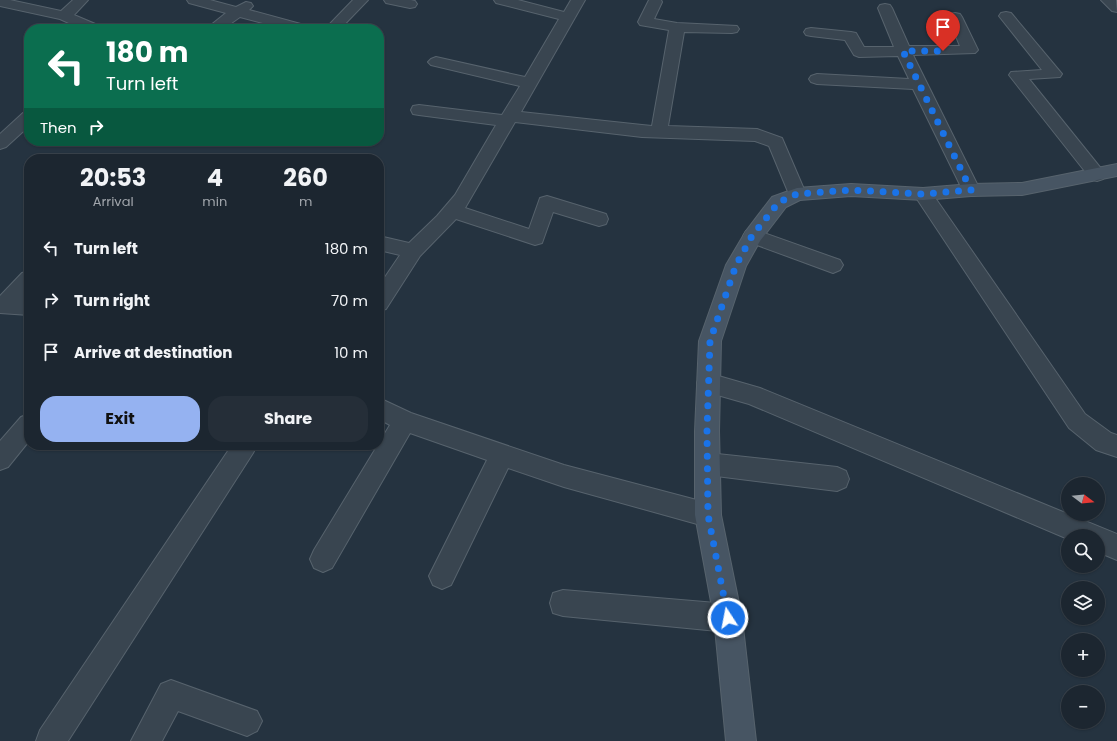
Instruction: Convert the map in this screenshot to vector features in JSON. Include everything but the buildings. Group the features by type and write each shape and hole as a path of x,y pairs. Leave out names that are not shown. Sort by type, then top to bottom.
{"street":[{"path":"64,16 81,0"},
{"path":"194,0 284,24"},
{"path":"220,24 256,0"},
{"path":"337,24 361,0"},
{"path":"391,0 410,4"},
{"path":"501,0 529,3 568,17"},
{"path":"384,295 413,251 444,221 461,200 578,0"},
{"path":"1108,0 1117,8"},
{"path":"0,2 64,16 83,24"},
{"path":"655,2 645,22 677,26 732,29"},
{"path":"885,8 918,84 971,190"},
{"path":"1006,16 1054,74 1016,76 1107,172"},
{"path":"811,32 851,36 859,52 970,50 955,17"},
{"path":"659,131 677,26"},
{"path":"436,62 529,83"},
{"path":"817,79 918,84"},
{"path":"419,110 659,131 757,135 776,142 797,194"},
{"path":"0,143 24,121"},
{"path":"741,741 728,618 708,515 708,383 710,341 736,265 752,236 779,202 797,194 851,190 923,194 971,190 1022,189 1107,172"},
{"path":"923,194 1077,421 1104,442 1117,446"},
{"path":"452,211 535,238 547,203 599,219"},
{"path":"752,236 833,265"},
{"path":"384,244 413,251"},
{"path":"2,305 24,283"},
{"path":"2,305 24,307"},
{"path":"708,383 752,395 1074,529"},
{"path":"384,410 405,421 564,476 708,515"},
{"path":"323,559 405,421"},
{"path":"0,459 24,430"},
{"path":"50,741 241,450"},
{"path":"442,576 502,455"},
{"path":"708,464 837,480"},
{"path":"1105,542 1117,547"},
{"path":"563,604 728,618"},
{"path":"146,741 171,694 247,721"}],"route":[{"path":"728,618 708,515 707,431 710,341 736,265 752,236 779,202 797,194 851,190 923,194 971,190 903,51 943,51"}]}
